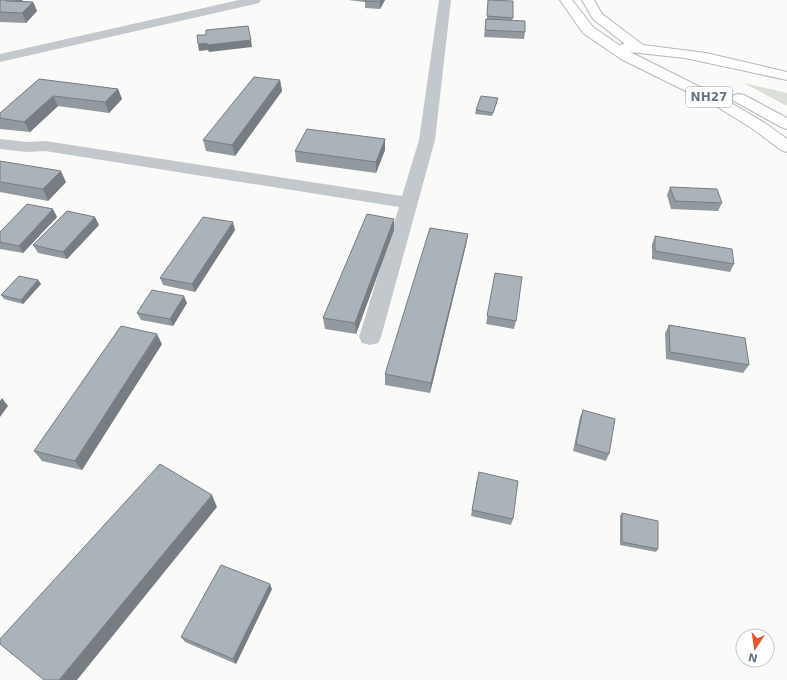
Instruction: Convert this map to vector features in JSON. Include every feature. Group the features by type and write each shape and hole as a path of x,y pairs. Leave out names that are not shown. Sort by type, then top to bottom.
{"highway":[{"name":"NH27","path":"566,0 588,30 621,52 721,103 759,126 787,147"},
{"name":"NH27","path":"588,0 597,16 640,48 656,56 700,67"},
{"path":"608,25 674,46 700,67"},
{"name":"NH27","path":"621,52 640,48 700,67 735,96 787,124"},
{"name":"NH27","path":"621,52 656,56 700,67 747,66 787,76"}],"street":[{"path":"0,58 255,0"},
{"path":"370,337 427,140 445,0"},
{"path":"0,144 27,147 45,146 409,203"}],"shaded area":[{"path":"744,83 787,93 787,106"}],"building":[{"path":"0,0 33,2 22,13 0,12"},
{"path":"365,0 381,0 380,2"},
{"path":"488,0 513,1 513,18 487,16"},
{"path":"486,19 525,21 525,32 485,30"},
{"path":"248,26 251,40 207,45 207,43 198,44 197,35 206,35 206,30"},
{"path":"254,77 280,80 232,145 203,140"},
{"path":"39,79 118,89 105,102 53,96 24,122 0,118 0,113"},
{"path":"481,96 498,98 493,113 476,110"},
{"path":"307,129 385,139 376,162 295,151"},
{"path":"0,161 61,171 43,189 0,182"},
{"path":"670,187 717,189 722,203 675,201"},
{"path":"27,204 53,209 19,246 0,242 0,232"},
{"path":"67,211 95,217 63,252 33,245"},
{"path":"367,214 394,219 355,323 323,318"},
{"path":"203,217 233,222 192,284 160,278"},
{"path":"430,228 468,234 431,383 385,374"},
{"path":"655,236 732,249 734,264 655,251"},
{"path":"495,273 522,277 516,321 487,316"},
{"path":"19,276 38,280 21,300 1,295"},
{"path":"152,290 184,296 170,319 137,313"},
{"path":"669,325 745,338 749,365 670,352"},
{"path":"121,326 157,334 75,461 34,451"},
{"path":"583,410 615,419 609,454 576,444"},
{"path":"160,464 212,495 59,680 44,680 0,644 0,639"},
{"path":"479,472 518,481 513,519 472,510"},
{"path":"622,513 658,521 658,549 622,542"},
{"path":"221,565 270,584 233,659 181,637"}]}
